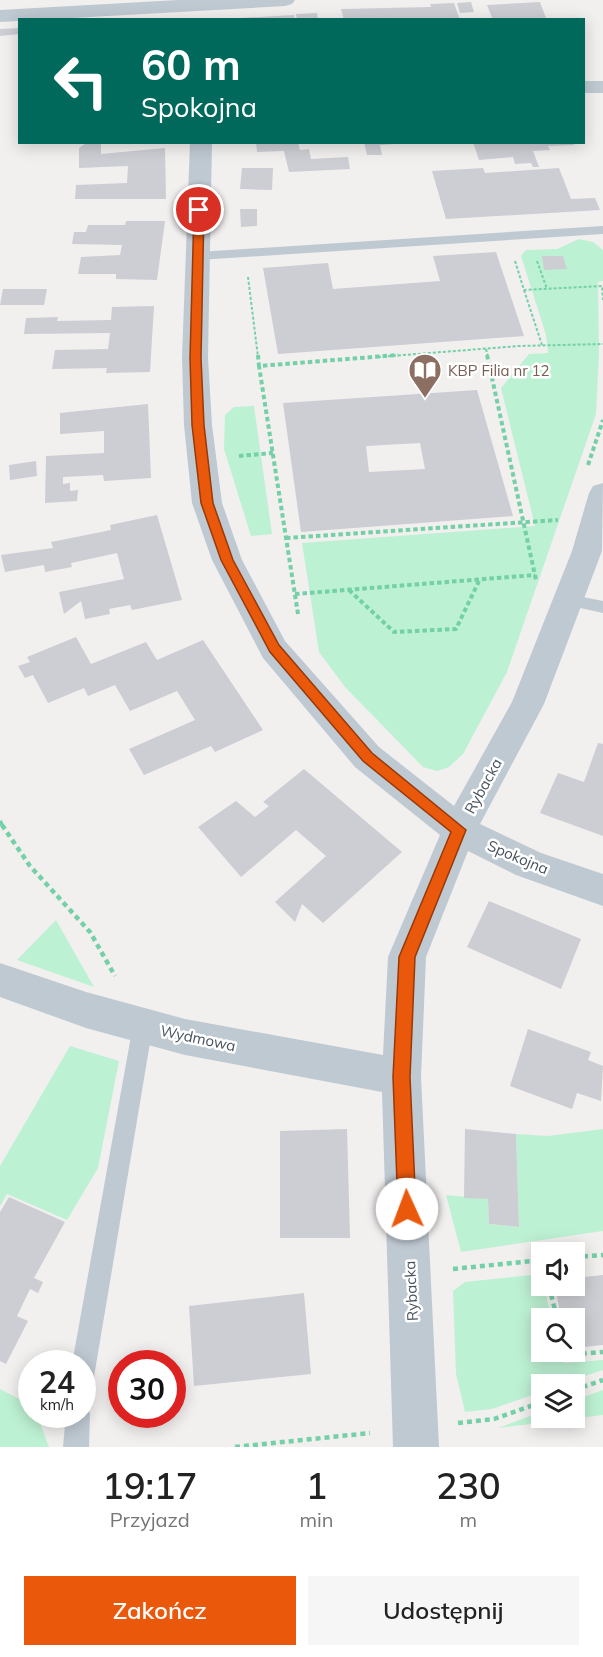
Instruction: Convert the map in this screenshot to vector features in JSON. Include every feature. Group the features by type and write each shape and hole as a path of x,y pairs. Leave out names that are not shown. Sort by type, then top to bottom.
{"street":[{"path":"0,16 192,8 285,0"},
{"path":"585,87 603,87"},
{"name":"Spokojna","path":"201,144 195,358 198,425 207,503 227,560 274,649 368,757 459,830 529,864 603,890"},
{"name":"Rybacka","path":"416,1447 401,1077 407,957 459,830 528,704 587,551 595,481"},
{"name":"Wydmowa","path":"0,980 86,1010 185,1037 401,1077"}],"lane":[{"path":"198,256 603,230"},
{"path":"568,600 603,607"},
{"path":"87,1350 143,1026"},
{"path":"76,1447 77,1428"}],"path":[{"path":"507,236 542,345"},
{"path":"524,290 602,286 603,300"},
{"path":"300,624 259,366 542,345 603,344"},
{"path":"486,349 537,586"},
{"path":"595,481 603,420"},
{"path":"286,538 523,521 568,520"},
{"path":"295,594 535,576"},
{"path":"349,590 394,632 456,629 479,580"},
{"path":"0,821 6,834 53,894 91,933 143,1026"},
{"path":"585,1256 603,1255"},
{"path":"410,1275 531,1261"},
{"path":"585,1354 603,1352"},
{"path":"585,1386 603,1380"},
{"path":"451,1424 494,1419 531,1406"},
{"path":"235,1447 380,1432"}],"green space":[{"path":"579,239 593,242 603,250 603,281 598,282 599,353 596,414 507,672 463,754 449,767 437,771 423,767 345,687 319,652 302,543 535,526 501,388 529,354 548,353 546,335 521,256 526,250 557,249"},
{"path":"254,406 272,534 251,536 224,449 225,415 234,407"},
{"path":"56,920 94,987 17,960"},
{"path":"70,1046 119,1061 98,1168 67,1220 7,1194 0,1206 0,1166"},
{"path":"603,1129 603,1231 461,1252 446,1195 488,1199 489,1224 519,1227 516,1134 548,1136"},
{"path":"531,1275 531,1296 546,1296 549,1308 531,1308 531,1362 565,1363 603,1360 603,1370 585,1376 585,1374 531,1374 531,1395 492,1409 465,1412 456,1374 453,1291 465,1282"},
{"path":"0,1389 18,1398 18,1428 42,1428 49,1447 0,1447"},
{"path":"603,1390 603,1415 585,1417 585,1396"},
{"path":"531,1416 531,1424 498,1428"}],"building":[{"path":"471,2 474,12 460,13 457,3"},
{"path":"540,2 546,18 492,18 487,5"},
{"path":"454,3 459,18 343,18 341,9 431,7 430,4"},
{"path":"317,13 318,18 297,18 296,14"},
{"path":"294,15 295,18 240,18"},
{"path":"18,28 18,34 0,36 0,29"},
{"path":"85,144 101,144 101,154 165,148 166,199 75,199 76,185 127,183 128,166 79,168 79,148"},
{"path":"256,144 298,144 300,150 309,149 311,159 348,157 350,169 289,172 284,151 257,152"},
{"path":"364,144 395,144 380,145 382,155 367,155"},
{"path":"474,144 574,145 548,146 550,150 533,151 539,167 533,167 531,163 515,164 513,157 479,160"},
{"path":"242,168 273,168 272,190 240,189"},
{"path":"483,168 485,173 559,168 571,199 595,198 600,210 446,219 432,171"},
{"path":"240,209 257,209 257,226 241,227"},
{"path":"126,221 165,221 157,280 116,279 116,274 78,274 81,257 120,255 122,245 72,244 74,232 86,232 88,225 125,225"},
{"path":"496,252 524,336 278,354 263,268 328,263 333,289 440,281 433,256"},
{"path":"542,256 563,256 567,269 544,270"},
{"path":"3,289 47,289 44,305 0,305"},
{"path":"154,306 150,372 106,373 107,368 52,369 55,350 108,349 110,333 24,334 26,318 58,317 57,321 111,320 112,307"},
{"path":"477,390 513,516 301,532 283,403","holes":["420,443 425,469 369,472 366,446"]},
{"path":"148,404 151,478 104,481 103,475 63,477 63,484 70,483 70,491 78,490 77,501 45,503 46,456 104,453 104,431 60,434 60,413"},
{"path":"36,461 37,476 10,480 9,465"},
{"path":"157,515 182,600 132,610 130,605 109,609 110,614 85,619 81,601 64,614 59,592 124,579 117,553 71,563 72,567 45,572 44,565 5,572 1,555 53,548 51,542 111,530 110,525"},
{"path":"76,637 91,664 146,642 157,660 203,640 263,730 215,752 211,746 144,775 129,749 195,720 177,691 130,711 115,685 88,696 84,688 48,703 33,675 25,678 18,666 30,662 27,657"},
{"path":"598,743 603,744 603,836 540,813 558,773 584,782"},
{"path":"304,769 402,852 323,923 302,904 295,922 275,902 326,856 296,830 241,877 198,827 236,801 255,817 269,806 263,802"},
{"path":"489,901 581,939 561,989 467,947"},
{"path":"528,1029 591,1052 588,1060 603,1066 601,1101 577,1093 572,1109 510,1086"},
{"path":"347,1129 350,1238 280,1238 280,1131"},
{"path":"465,1129 516,1134 519,1227 489,1224 488,1199 464,1198"},
{"path":"9,1197 65,1222 34,1278 43,1282 38,1293 30,1289 17,1316 28,1321 6,1364 0,1361 0,1212"},
{"path":"603,1275 603,1345 585,1347 585,1308 559,1308 557,1296 585,1296 585,1277"},
{"path":"304,1293 311,1374 194,1386 189,1306"}],"place":[{"name":"KBP Filia nr 12","path":"425,399"}],"route":[{"path":"199,210 195,358 198,425 207,503 227,560 274,649 368,757 459,830 407,957 401,1077 407,1209"}]}
